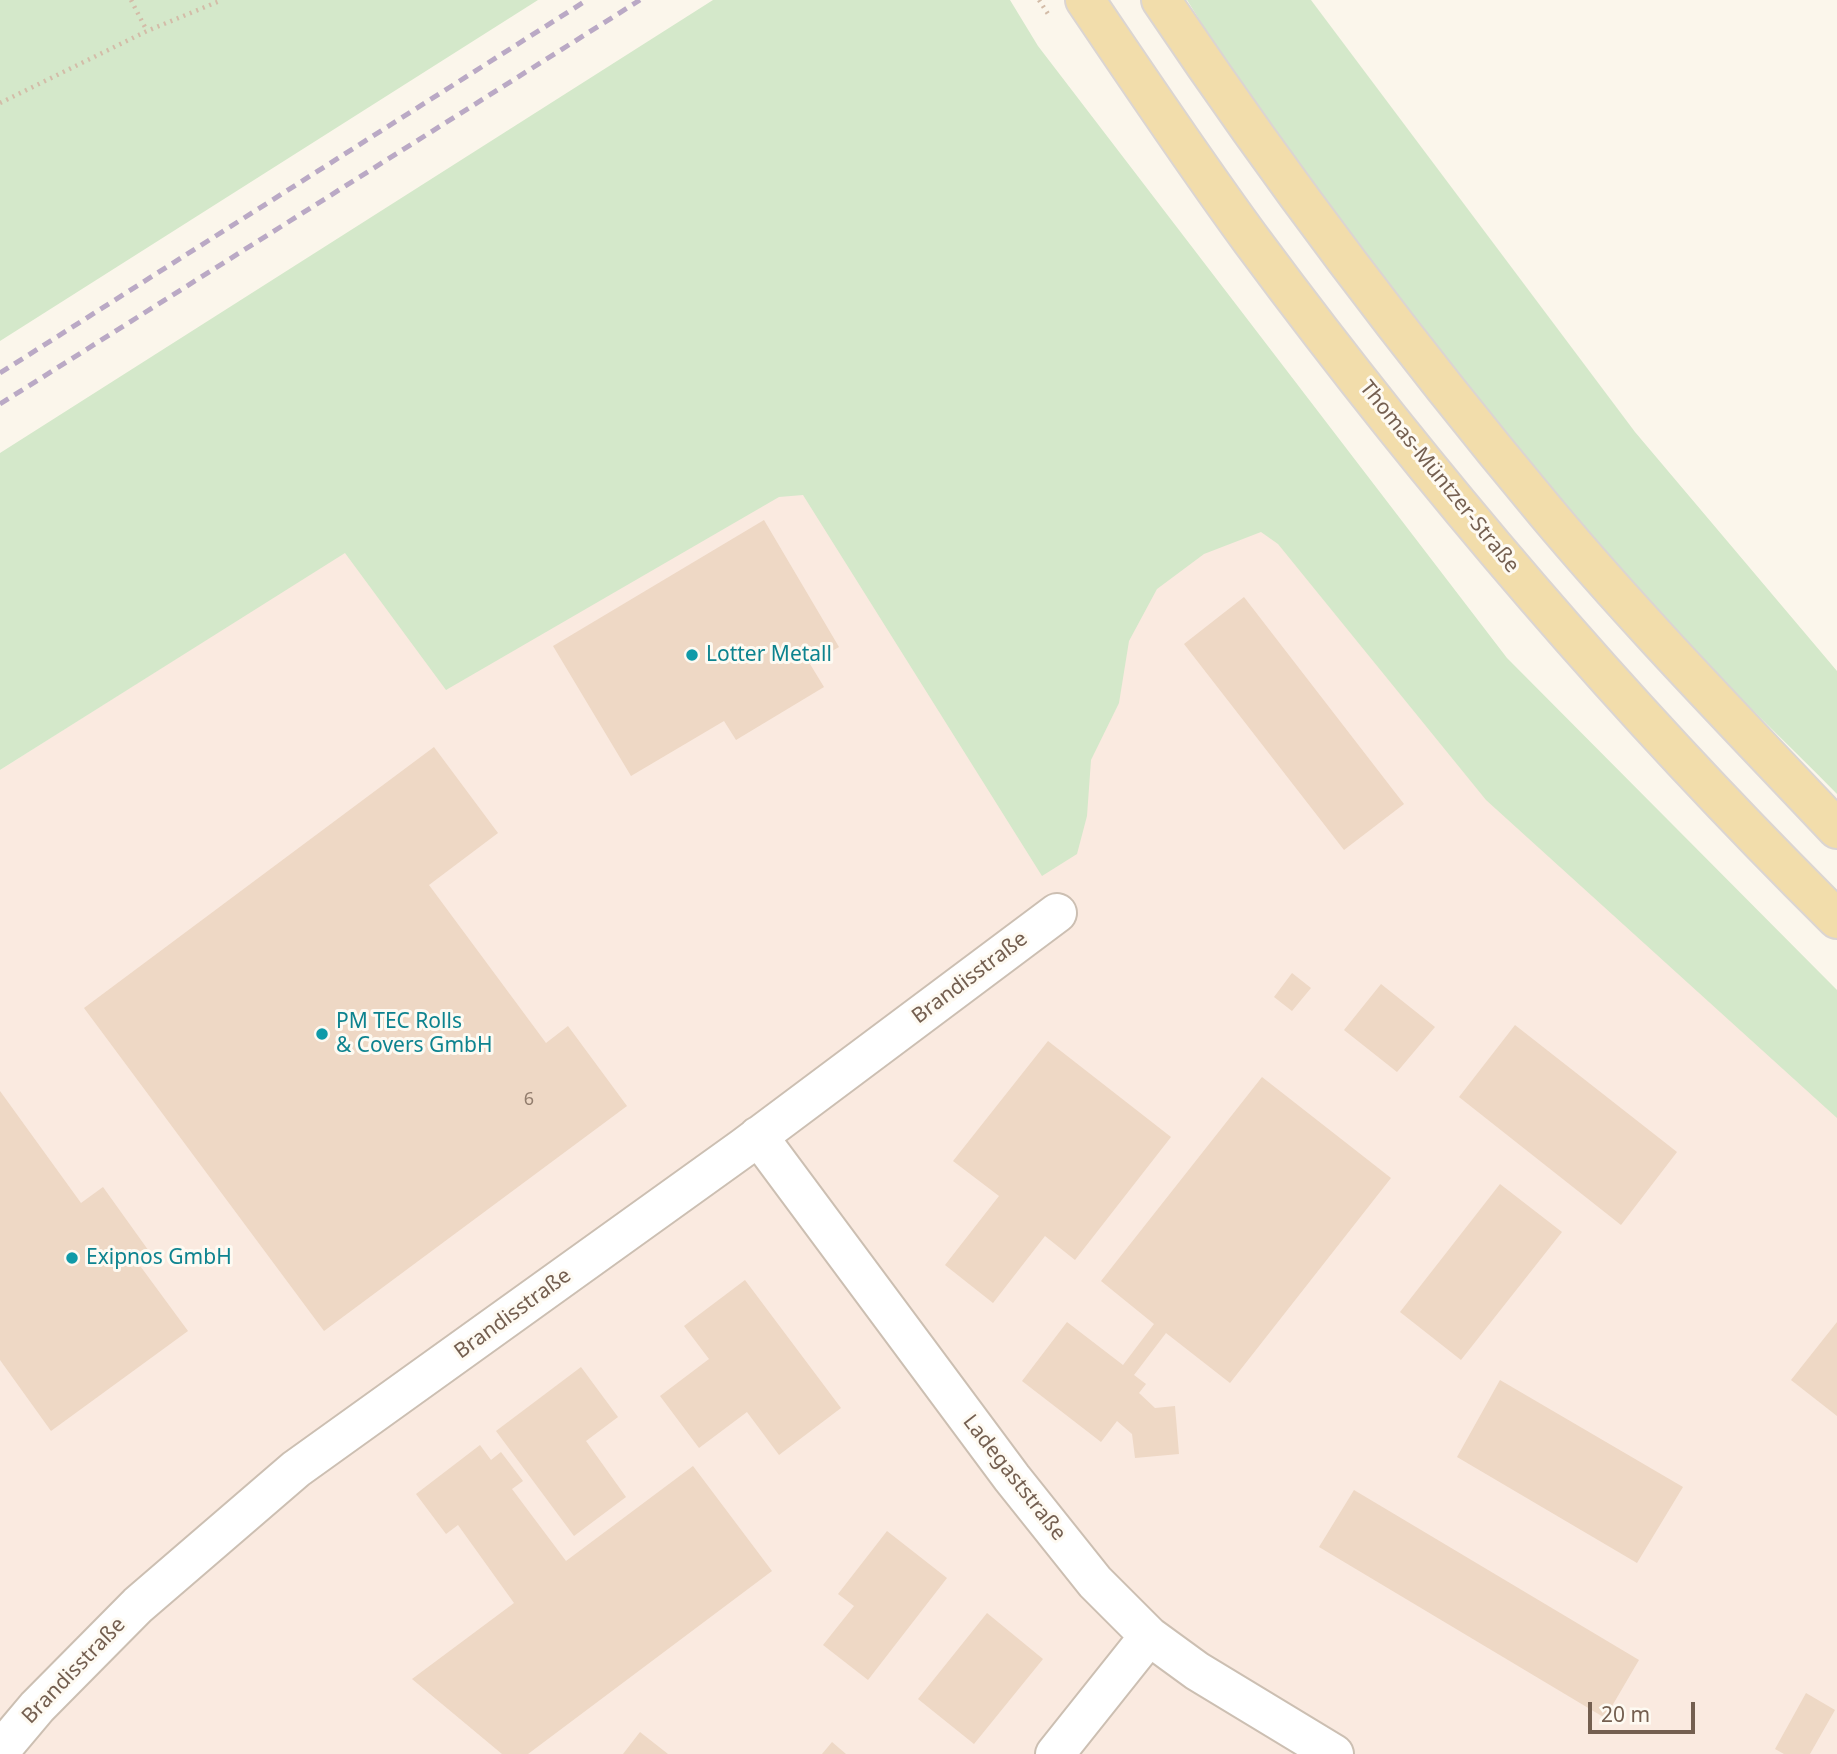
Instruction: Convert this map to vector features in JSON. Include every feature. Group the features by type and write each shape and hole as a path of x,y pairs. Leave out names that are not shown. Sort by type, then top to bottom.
{"main road":[{"name":"Thomas-Müntzer-Straße","path":"1085,0 1198,166 1380,407 1498,551 1665,740 1837,919"},
{"path":"1161,0 1303,202 1445,387 1548,513 1707,692 1837,829"}],"street":[{"name":"Brandisstraße","path":"0,1751 37,1707 138,1605 275,1487 758,1136 1057,913"},
{"name":"Ladegaststraße","path":"758,1136 1012,1478 1095,1582 1149,1636 1196,1671 1334,1754"},
{"path":"1055,1754 1149,1636"}],"path":[{"path":"131,0 147,31"},
{"path":"0,103 147,31 222,0"}],"shaded area":[{"path":"966,137 1837,1093 1837,1754 0,1754 0,770 333,559"}],"green space":[{"path":"0,0 538,0 0,341"},
{"path":"713,0 1010,0 1038,46 1507,658 1837,990 1837,1118 1486,800 1278,544 1261,532 1204,554 1157,589 1129,641 1119,703 1091,760 1087,816 1077,854 1042,876 803,495 779,497 446,690 345,553 0,770 0,453"},
{"path":"1187,0 1311,0 1635,432 1837,671 1837,794 1677,632 1480,406 1417,328 1297,167"}],"building":[{"name":"Lotter Metall","path":"764,520 839,647 810,664 824,687 736,740 724,721 631,776 553,646"},
{"path":"1244,597 1404,804 1344,850 1184,644"},
{"name":"PM TEC Rolls & Covers GmbH","path":"434,747 498,833 429,885 546,1043 568,1026 627,1106 324,1331 84,1008"},
{"path":"1292,973 1311,988 1292,1011 1274,997"},
{"path":"1381,984 1435,1027 1397,1072 1344,1030"},
{"path":"1515,1025 1677,1152 1621,1225 1459,1097"},
{"path":"1048,1041 1171,1137 1075,1260 1045,1236 993,1303 945,1265 999,1196 953,1161"},
{"path":"1262,1077 1391,1178 1230,1383 1166,1333 1134,1375 1146,1384 1139,1393 1155,1408 1175,1406 1179,1454 1135,1458 1132,1434 1117,1421 1101,1442 1022,1381 1067,1322 1123,1365 1154,1324 1101,1281"},
{"name":"Exipnos GmbH","path":"0,1091 81,1203 103,1187 151,1254 138,1263 188,1331 51,1431 0,1360"},
{"path":"1500,1184 1562,1232 1461,1360 1400,1312"},
{"path":"745,1280 841,1408 779,1455 747,1412 699,1448 660,1396 709,1359 684,1326"},
{"path":"1837,1322 1837,1416 1791,1380"},
{"path":"581,1367 618,1417 586,1441 626,1497 574,1536 496,1431"},
{"path":"1500,1380 1683,1487 1637,1563 1457,1457"},
{"path":"480,1445 491,1460 501,1452 523,1481 512,1489 566,1561 693,1466 772,1571 528,1754 502,1754 412,1679 514,1603 458,1525 446,1534 416,1494"},
{"path":"1354,1490 1639,1660 1605,1718 1319,1547"},
{"path":"887,1531 947,1578 868,1680 823,1645 854,1606 838,1594"},
{"path":"987,1613 1043,1659 974,1744 918,1699"},
{"path":"1806,1693 1835,1710 1810,1754 1784,1754 1775,1749"},
{"path":"640,1732 668,1754 623,1754"},
{"path":"832,1742 846,1754 822,1754"}],"railway":[{"path":"0,373 587,0"},
{"path":"0,404 640,0"}],"place":[{"name":"Lotter Metall","path":"692,655"},
{"name":"PM TEC Rolls & Covers GmbH","path":"322,1034"},
{"name":"Exipnos GmbH","path":"72,1258"}]}
